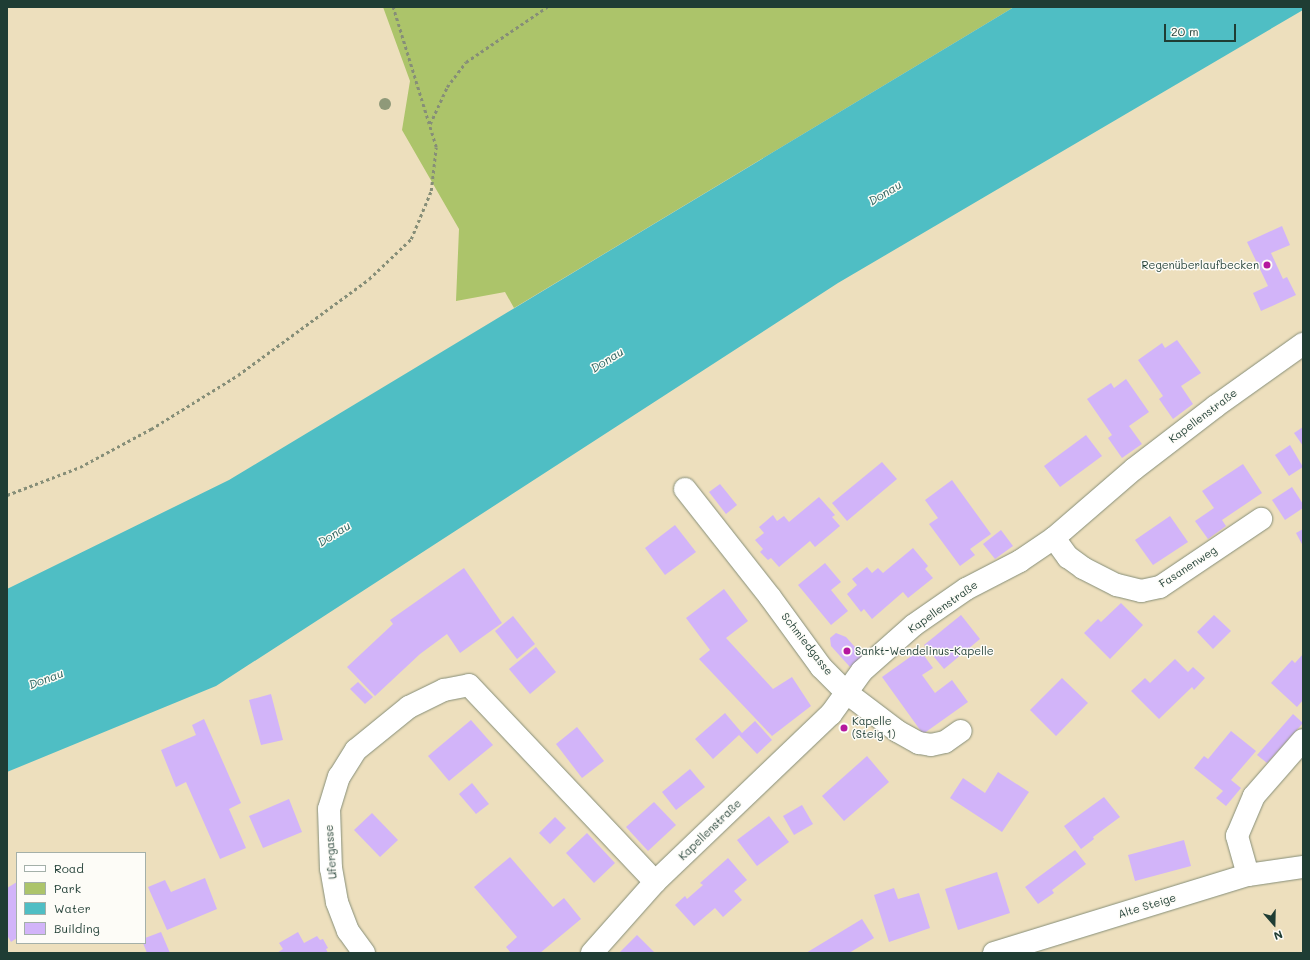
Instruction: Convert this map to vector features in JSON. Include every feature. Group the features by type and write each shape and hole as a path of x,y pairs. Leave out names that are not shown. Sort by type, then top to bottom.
{"street":[{"name":"Kapellenstraße","path":"592,953 655,882 831,714 862,671 914,626 966,588 1020,561 1054,538 1134,469 1216,406 1303,344"},
{"name":"Schmiedgasse","path":"685,489 770,597 821,667 847,693 897,731 919,743 931,745 945,742 961,731"},
{"name":"Fasanenweg","path":"1054,538 1068,557 1083,568 1117,585 1141,591 1160,587 1261,519"},
{"name":"Ufergasse","path":"364,953 348,931 337,902 331,870 329,808 339,777 356,750 408,707 444,690 469,685 655,882"},
{"path":"1248,875 1237,836 1254,796 1303,740"},
{"name":"Alte Steige","path":"994,953 1248,875 1303,867"}],"path":[{"path":"7,495 80,467 151,429 238,375 369,280 411,239 431,191 436,147 394,7"},
{"path":"430,125 447,87 466,62 546,7"}],"green space":[{"path":"383,7 1014,7 514,308 505,292 456,301 459,229 402,130 410,81"}],"water":[{"name":"Donau","path":"1014,7 1303,7 1303,10 838,283 216,686 7,772 7,589 229,480"}],"building":[{"name":"Regenüberlaufbecken","path":"1282,226 1290,245 1271,253 1283,279 1287,277 1296,295 1261,311 1253,293 1268,286 1247,242"},
{"path":"1177,340 1201,373 1181,386 1193,404 1173,419 1159,399 1163,396 1138,360 1162,343 1165,348"},
{"path":"1126,379 1149,412 1129,426 1142,444 1122,458 1108,438 1112,435 1087,399 1111,383 1114,388"},
{"path":"1303,427 1303,446 1294,433"},
{"path":"1086,435 1102,456 1060,487 1044,466"},
{"path":"1290,445 1303,467 1289,476 1275,455"},
{"path":"882,462 897,479 847,521 832,503"},
{"path":"1243,464 1262,493 1222,520 1226,526 1208,539 1195,521 1214,508 1202,491"},
{"path":"952,480 991,534 970,549 975,555 960,566 929,524 938,518 925,500"},
{"path":"720,484 737,505 726,514 709,492"},
{"path":"1292,487 1303,504 1303,508 1285,520 1272,500"},
{"path":"819,497 835,515 832,517 840,526 815,547 810,541 779,567 771,558 768,560 760,552 763,549 755,540 764,533 759,527 773,515 777,521 784,516 789,522"},
{"path":"1170,516 1188,542 1153,565 1135,540"},
{"path":"675,525 696,552 665,575 645,548"},
{"path":"1303,529 1303,546 1296,533"},
{"path":"1001,530 1013,546 995,559 983,544"},
{"path":"913,548 928,566 925,569 933,578 908,598 903,592 872,619 864,609 861,612 847,594 857,585 852,579 867,567 872,573 878,568 883,573"},
{"path":"825,563 841,582 831,590 848,611 831,625 798,585"},
{"path":"464,568 502,623 460,653 447,634 420,654 375,696 347,667 393,624 390,620"},
{"path":"724,589 748,621 726,638 773,689 792,677 811,706 772,736 699,659 710,650 686,618"},
{"path":"1121,603 1143,625 1110,659 1084,633 1098,619 1101,622"},
{"path":"961,615 980,639 944,669 924,645"},
{"path":"1214,615 1231,631 1213,649 1197,632"},
{"path":"513,616 535,644 517,659 495,631"},
{"name":"Sankt-Wendelinus-Kapelle","path":"836,633 846,637 863,656 850,667 831,646 830,638"},
{"path":"536,647 556,672 530,694 509,669"},
{"path":"920,650 933,668 922,675 935,693 952,680 968,702 923,734 882,677"},
{"path":"1303,654 1303,700 1297,707 1271,683 1292,660 1295,663"},
{"path":"1175,659 1188,672 1193,667 1205,678 1194,690 1192,687 1159,719 1131,691 1145,678 1150,683"},
{"path":"1062,678 1088,703 1056,736 1030,710"},
{"path":"358,682 373,697 365,704 350,689"},
{"path":"271,694 283,740 261,745 249,700"},
{"path":"725,713 742,733 755,721 772,740 757,754 739,735 713,759 695,739"},
{"path":"1293,714 1303,723 1267,763 1257,755"},
{"path":"204,719 241,803 229,809 246,848 220,859 186,782 176,787 161,750 196,735 192,725"},
{"path":"471,720 493,745 449,781 428,756"},
{"path":"577,727 604,761 582,778 556,744"},
{"path":"1231,731 1256,751 1231,780 1241,788 1226,806 1216,798 1223,791 1194,768 1204,756 1208,759"},
{"path":"867,756 889,782 844,821 822,796"},
{"path":"690,769 705,787 676,810 662,792"},
{"path":"998,772 1029,792 1002,832 950,798 963,778 985,793"},
{"path":"472,783 489,804 476,814 459,794"},
{"path":"1104,797 1120,817 1093,837 1094,839 1081,849 1064,826"},
{"path":"289,799 302,832 263,848 249,816"},
{"path":"654,802 676,825 648,851 626,827"},
{"path":"802,805 813,824 794,835 783,816"},
{"path":"372,813 398,840 380,857 354,830"},
{"path":"769,816 789,842 757,866 737,840"},
{"path":"555,817 566,828 550,844 539,833"},
{"path":"587,833 615,863 594,883 566,853"},
{"path":"1184,840 1191,866 1135,881 1128,855"},
{"path":"1075,850 1086,864 1052,890 1054,893 1038,904 1025,887"},
{"path":"510,857 553,907 564,898 581,919 540,953 511,953 506,947 517,937 474,887"},
{"path":"728,858 747,880 734,891 742,900 723,917 715,908 694,926 675,905 685,896 687,899 703,885 700,883"},
{"path":"997,872 1010,913 958,930 945,889"},
{"path":"205,878 217,909 167,930 148,887 165,880 171,892"},
{"path":"16,883 16,939 11,942 7,935 7,888"},
{"path":"894,888 898,899 919,893 930,928 889,942 874,895"},
{"path":"862,919 874,938 849,953 806,953"},
{"path":"161,932 170,953 147,953 143,944 146,944 146,938"},
{"path":"298,932 304,943 317,936 320,940 323,939 328,948 326,949 328,953 277,953 283,949 279,943"},
{"path":"637,935 655,953 619,953"}],"place":[{"name":"Regenüberlaufbecken","path":"1267,265"},
{"name":"Sankt-Wendelinus-Kapelle","path":"847,651"},
{"name":"Kapelle (Steig 1)","path":"844,728"}]}
